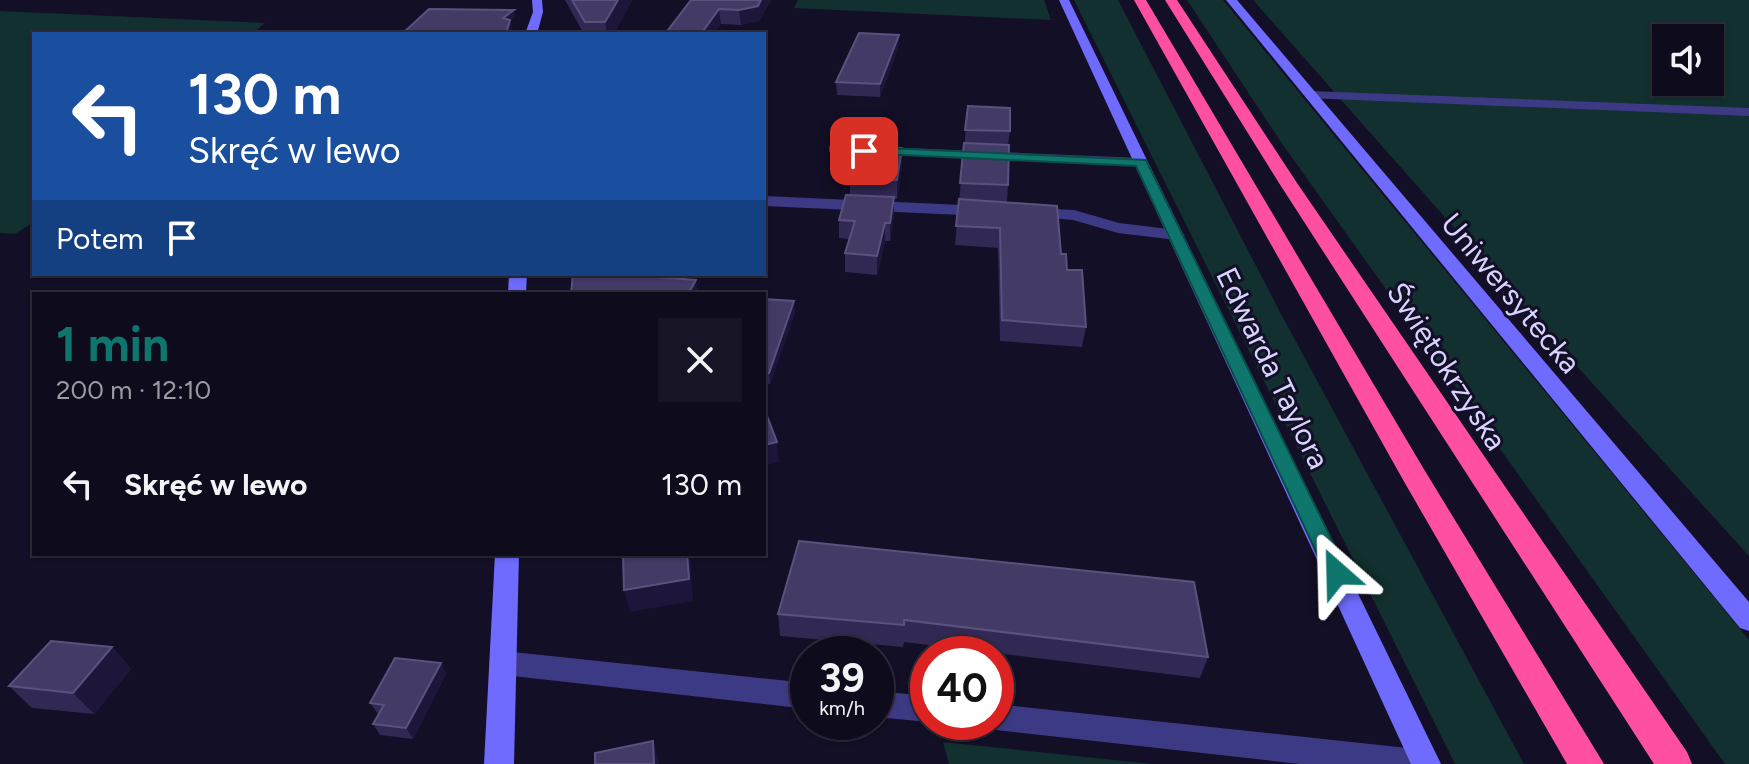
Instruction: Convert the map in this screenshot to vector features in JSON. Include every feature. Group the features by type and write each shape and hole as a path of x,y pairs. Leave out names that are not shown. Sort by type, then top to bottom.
{"highway":[{"path":"1140,0 1399,451 1586,764"},
{"name":"Świętokrzyska","path":"1171,0 1322,235 1674,764"}],"street":[{"path":"532,32 538,12 537,0"},
{"name":"Edwarda Taylora","path":"1064,0 1426,764"},
{"name":"Uniwersytecka","path":"1231,0 1749,620"},
{"path":"499,764 507,556"}],"lane":[{"path":"1311,95 1749,112"},
{"path":"834,149 1141,162"},
{"path":"766,201 1074,215 1118,228 1177,235"},
{"path":"503,663 790,694"},
{"path":"1014,719 1426,764"}],"green space":[{"path":"798,0 1044,0 1051,20 794,8"},
{"path":"1074,0 1118,0 1280,312 1524,764 1455,764"},
{"path":"1187,0 1223,0 1749,640 1749,764 1725,764 1283,145"},
{"path":"1253,0 1749,0 1749,556 1563,351"},
{"path":"0,11 265,23 254,32 32,32 32,223 15,234 0,233"},
{"path":"943,742 1153,764 949,764"}],"building":[{"path":"572,0 618,0 605,22 585,22"},
{"path":"691,0 761,0 758,6 739,10 719,9 702,32 667,32"},
{"path":"429,9 514,10 503,18 510,20 507,32 404,32"},
{"path":"859,33 899,35 880,84 836,82"},
{"path":"968,106 1010,108 1010,131 965,130"},
{"path":"964,143 1009,145 1008,185 960,183"},
{"path":"859,145 902,148 897,180 850,178"},
{"path":"846,195 894,197 890,223 885,223 877,256 845,253 855,221 839,220"},
{"path":"959,199 1057,206 1061,254 1066,254 1067,270 1082,270 1086,327 1002,320 1000,228 956,226"},
{"path":"573,276 656,276 696,280 689,292 571,292"},
{"path":"766,299 794,301 769,373 766,372"},
{"path":"766,413 777,442 766,445"},
{"path":"799,541 1194,582 1208,657 904,620 904,625 778,614"},
{"path":"623,556 687,556 689,579 624,590"},
{"path":"51,641 112,647 73,693 9,686"},
{"path":"395,658 441,663 406,728 373,724 384,705 370,703"},
{"path":"653,741 654,764 595,764 595,753"}],"route":[{"path":"864,151 1141,162 1337,573"}]}
